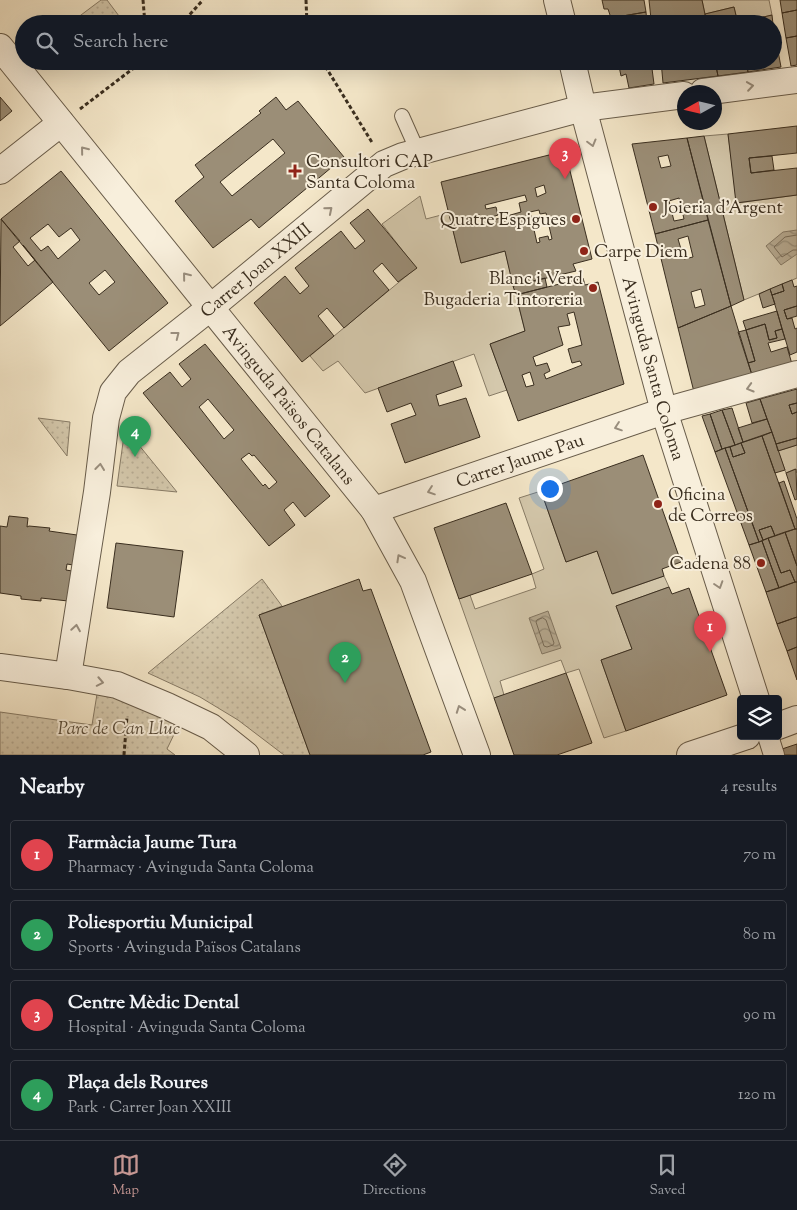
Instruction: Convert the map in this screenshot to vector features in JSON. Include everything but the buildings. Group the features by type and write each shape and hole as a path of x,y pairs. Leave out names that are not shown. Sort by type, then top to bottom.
{"street":[{"path":"557,0 561,15"},
{"name":"Avinguda Països Catalans","path":"0,47 15,66"},
{"name":"Avinguda Països Catalans","path":"18,70 374,510 413,581 477,755"},
{"name":"Avinguda Santa Coloma","path":"574,70 664,411 755,695"},
{"path":"722,90 797,80"},
{"name":"Carrer Joan XXIII","path":"68,676 97,492 106,418 111,397 129,372 384,164 403,156 583,108 677,96"},
{"path":"0,171 61,123"},
{"name":"Carrer Jaume Pau","path":"374,510 664,411 797,374"},
{"path":"0,667 117,685 211,727 246,755"},
{"path":"782,725 797,719"},
{"path":"690,755 737,739"},
{"path":"769,740 774,755"}],"lane":[{"path":"402,116 418,152"}],"path":[{"path":"143,0 144,15"},
{"path":"189,15 203,0"},
{"path":"306,0 307,15"},
{"path":"61,123 132,70"},
{"path":"328,70 350,104 384,164"},
{"path":"124,755 128,712"}],"green space":[{"path":"101,0 107,0 118,15 81,15"},
{"path":"702,0 769,0 772,15 736,15 734,7 705,14"},
{"path":"728,134 737,203 797,195 797,278 744,300 704,136"},
{"path":"420,196 426,219 449,213 461,263 505,251 525,331 490,344 507,390 489,396 474,354 365,393 338,361 323,371 310,356 416,268 382,224"},
{"path":"38,418 70,422 67,456"},
{"path":"125,428 177,492 117,486"},
{"path":"797,445 797,473 795,469 786,473 778,451"},
{"path":"541,491 566,562 597,551 613,594 664,576 669,587 616,606 632,649 601,660 626,731 604,738 579,669 566,673 561,660 500,681 504,695 494,698 459,599 470,595 475,609 536,588 532,574 544,569 519,498"},
{"path":"262,579 282,606 259,615 310,755 284,755 238,720 200,697 148,673"},
{"name":"Parc de Can Lluc","path":"97,694 115,698 179,724 167,749 175,755 0,755 0,712 92,725"}],"water":[{"path":"797,230 797,254 781,265 766,246 783,232"},
{"path":"548,611 561,648 542,654 529,618"}],"place":[{"name":"Consultori CAP Santa Coloma","path":"295,171"},
{"name":"Centre Mèdic Dental","path":"565,179"},
{"name":"Joieria d'Argent","path":"653,207"},
{"name":"Quatre Espigues","path":"576,219"},
{"name":"Carpe Diem","path":"584,251"},
{"name":"Blanc i Verd Bugaderia Tintoreria","path":"593,288"},
{"name":"Plaça dels Roures","path":"135,457"},
{"name":"Oficina de Correos","path":"658,504"},
{"name":"Cadena 88","path":"761,563"},
{"name":"Farmàcia Jaume Tura","path":"710,652"},
{"name":"Poliesportiu Municipal","path":"345,683"}]}
